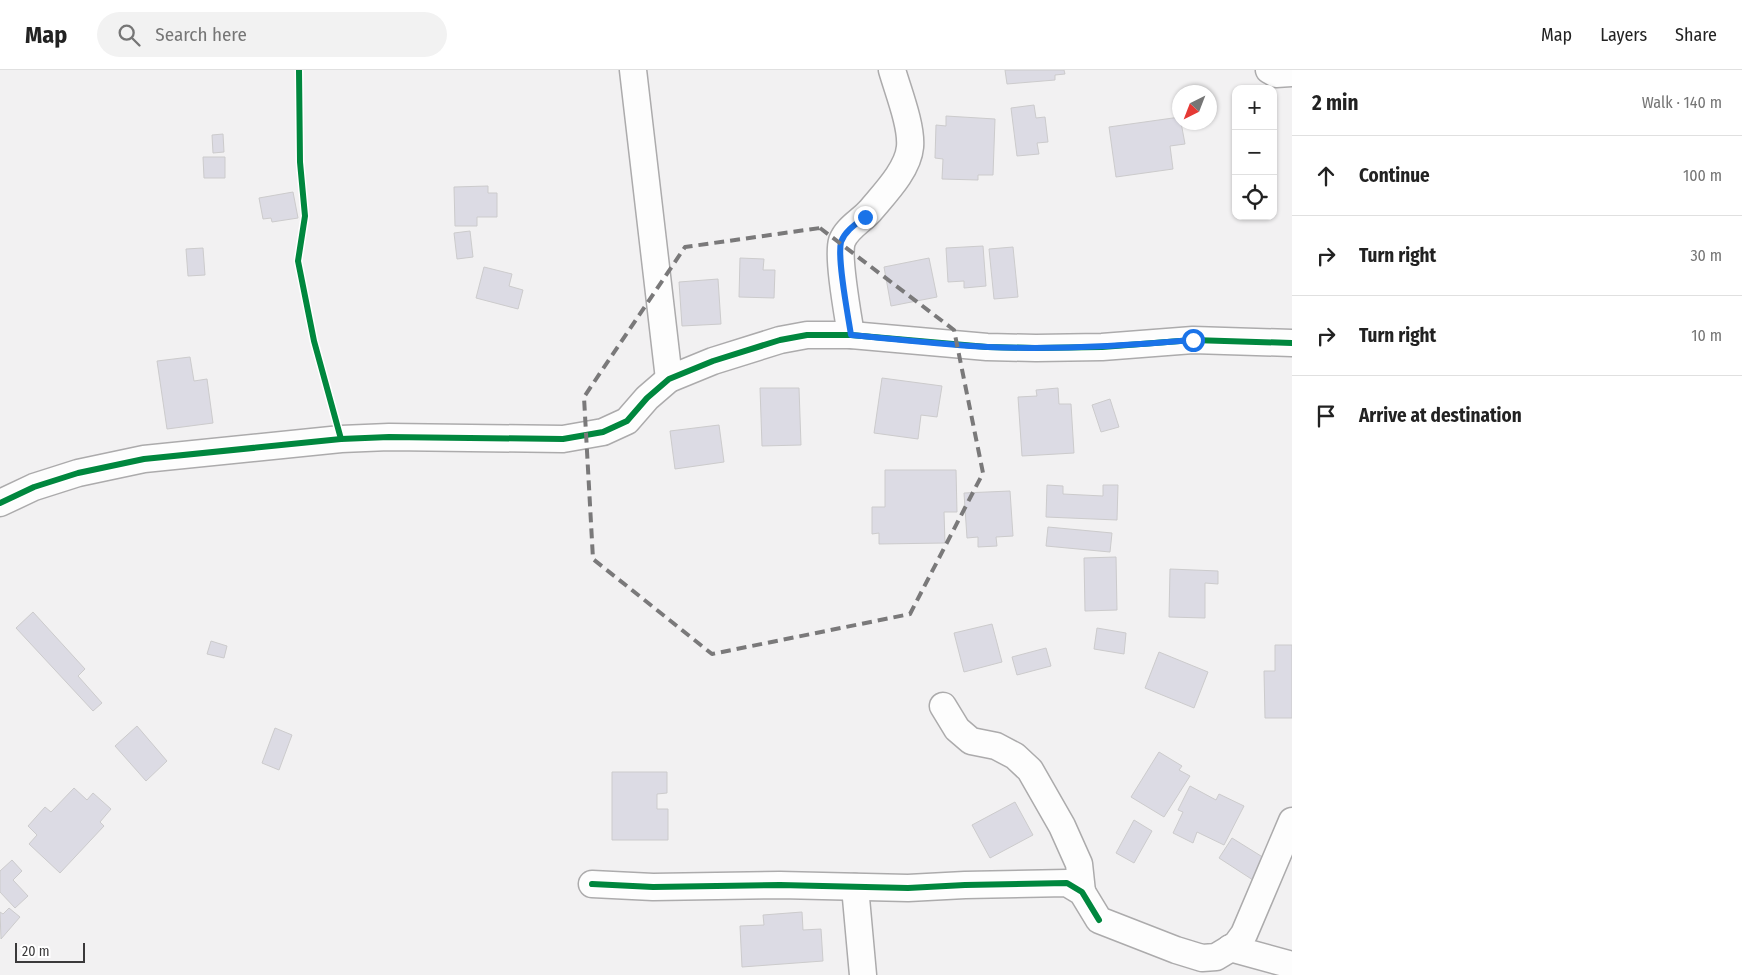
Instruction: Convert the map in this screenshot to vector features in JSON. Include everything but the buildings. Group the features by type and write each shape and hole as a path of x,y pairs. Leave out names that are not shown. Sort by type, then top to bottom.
{"street":[{"path":"633,70 668,379"},
{"path":"851,335 840,258 841,243 846,233 865,217 890,186 906,161 910,147 908,122 892,70"},
{"path":"1269,70 1276,74 1292,73"},
{"path":"0,504 34,488 78,473 144,459 389,436 563,439 603,432 627,421 647,398 668,379 713,361 780,340 807,335 851,335 987,347 1036,348 1102,348 1193,340 1292,343"},
{"path":"942,706 957,729 971,741 996,746 1015,756 1030,770 1062,826 1079,864 1082,892 1099,920 1176,950 1202,958 1216,957 1236,945 1244,934 1292,821"},
{"path":"592,884 653,887 780,884 908,888 965,885 1067,884 1082,892"},
{"path":"856,887 863,975"},
{"path":"1230,948 1292,965"}],"highlighted area":[{"path":"820,228 954,330 983,473 910,614 712,654 593,559 584,397 685,247"}],"cycle path":[{"path":"299,70 300,162 305,216 298,261 314,341 341,439"},
{"path":"0,503 34,487 78,473 144,459 341,439 389,437 563,439 603,432 627,421 647,398 669,379 713,361 780,340 807,335 851,335 987,347 1036,348 1102,347 1193,340 1292,343"},
{"path":"592,884 653,887 780,885 908,888 1067,883 1082,892 1099,920"}],"route":[{"path":"865,217 846,233 841,243 840,258 851,335 987,347 1036,348 1102,348 1193,340"}]}
